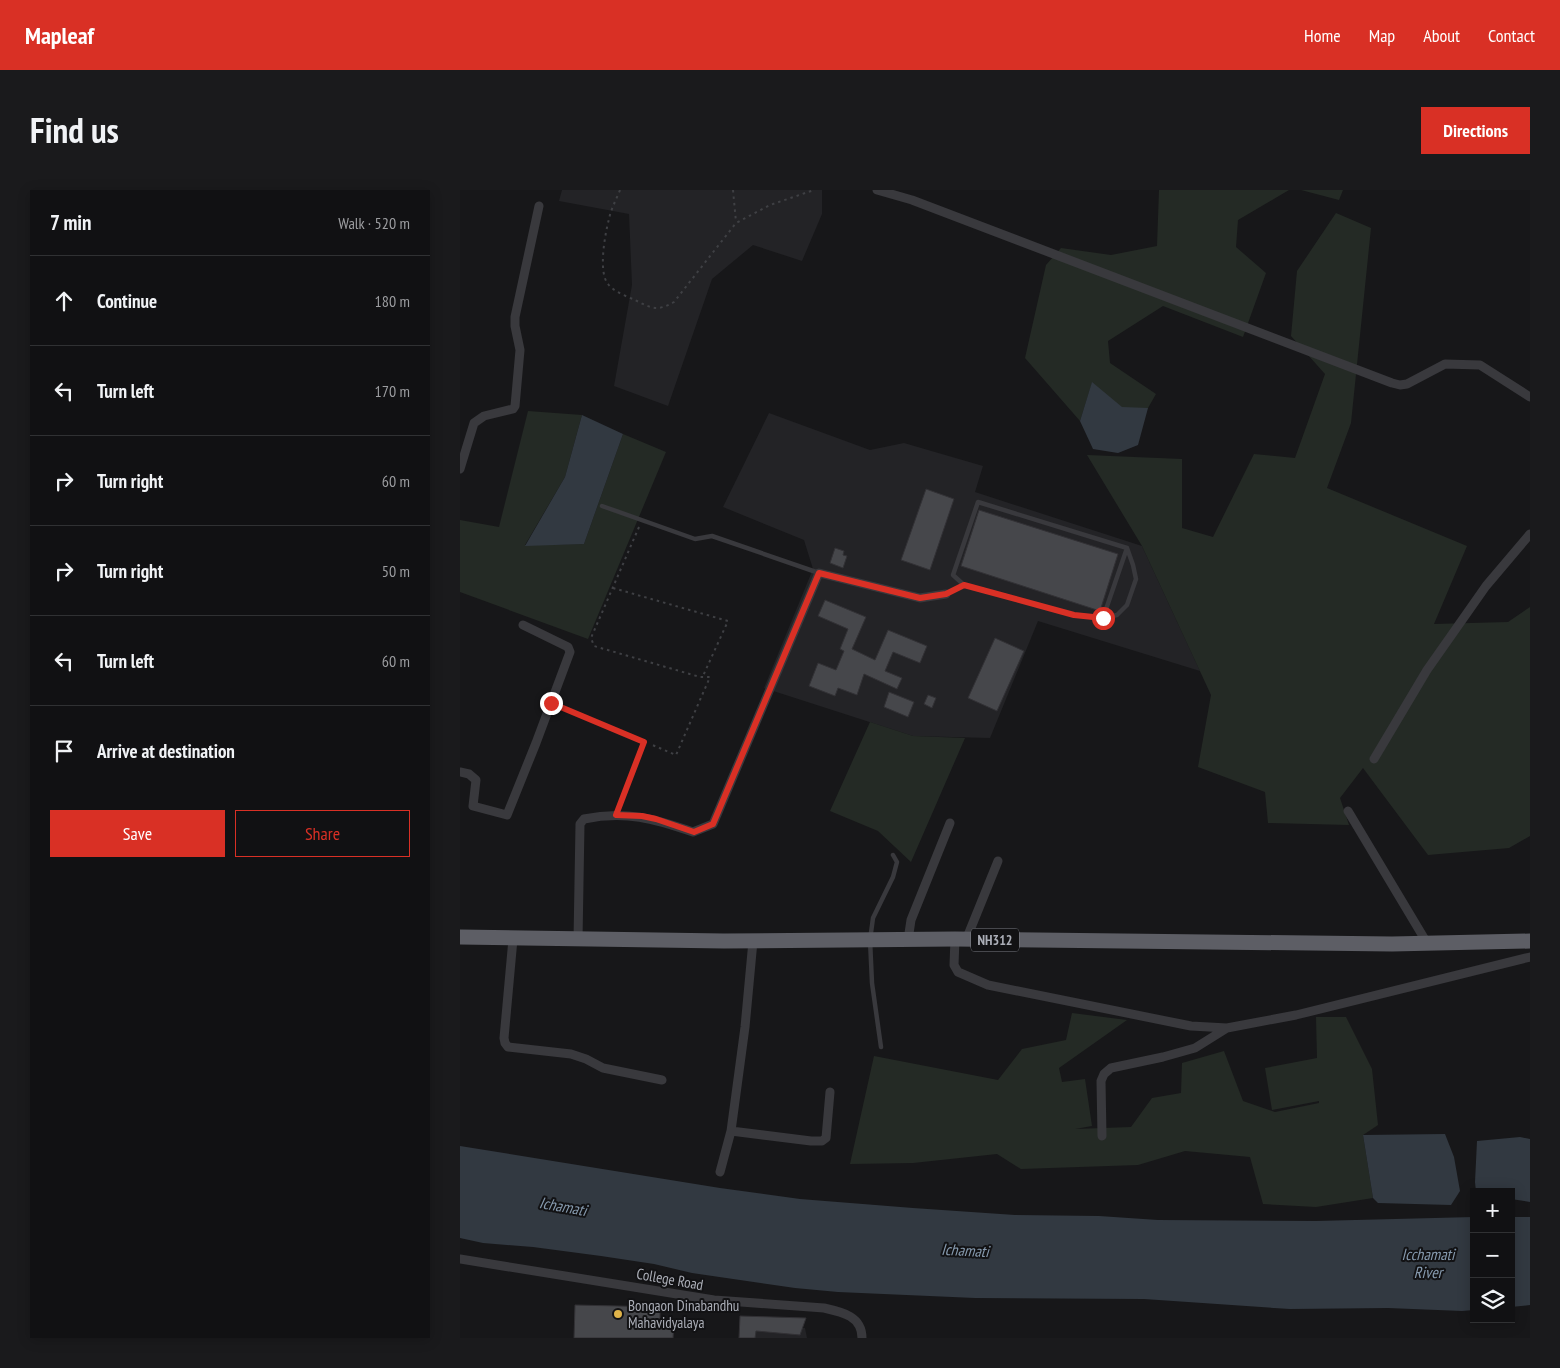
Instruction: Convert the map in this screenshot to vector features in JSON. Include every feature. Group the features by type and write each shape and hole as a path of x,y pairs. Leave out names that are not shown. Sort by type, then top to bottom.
{"highway":[{"name":"NH312","path":"460,937 753,941 960,940 1427,943 1530,941"}],"street":[{"path":"877,190 912,200 1392,383 1407,384 1446,364 1480,365 1530,397"},
{"path":"460,469 474,423 484,416 513,409 515,406 520,350 515,317 539,206"},
{"path":"1374,759 1433,662 1486,586 1530,534"},
{"path":"578,940 580,824 590,818 616,815 642,816 656,819 694,832 713,824 819,573 920,598 946,594"},
{"path":"460,772 469,774 476,780 473,806 507,816 570,649 523,626"},
{"path":"1348,812 1427,943"},
{"path":"908,940 911,920 950,823"},
{"path":"998,861 960,940 954,965 958,972 988,985 1191,1026 1227,1028 1296,1015 1530,957"},
{"path":"513,939 504,1038 508,1047 571,1054 604,1068 662,1080"},
{"path":"720,1172 730,1131 745,1027 753,941"},
{"path":"1102,1136 1102,1081 1104,1074 1111,1068 1194,1048 1227,1028"},
{"path":"730,1131 822,1141 826,1138 828,1130 830,1092"},
{"name":"College Road","path":"460,1259 714,1300 831,1310 856,1320 862,1331 862,1338"}],"lane":[{"path":"978,502 1127,548 1136,579 1127,605 1117,615 1103,618 1074,615 964,585 954,576 978,502"},
{"path":"602,506 695,539 712,536 819,573"},
{"path":"1103,618 1127,548"},
{"path":"946,594 964,585"},
{"path":"551,703 644,742 616,815"},
{"path":"881,1047 872,982 870,940 873,918 893,877 897,862 893,855"}],"path":[{"path":"620,190 609,219 602,264 603,274 607,284 615,291 654,308 664,308 674,302 736,223 770,205 814,190"},
{"path":"733,190 736,223"},
{"path":"642,520 591,638 594,646 700,677 710,678 676,755 644,742"},
{"path":"613,588 728,621 702,676"}],"shaded area":[{"path":"562,190 822,190 822,214 802,261 753,245 712,279 668,406 614,386 632,285 629,214 559,201"},
{"path":"1159,190 1289,190 1238,220 1236,247 1266,273 1243,337 1163,306 1108,341 1110,363 1156,394 1148,408 1122,408 1092,383 1080,421 1025,358 1046,265 1061,248 1111,255 1157,246"},
{"path":"1301,190 1343,190 1339,200"},
{"path":"1336,213 1371,228 1351,423 1327,488 1467,546 1434,624 1508,622 1530,607 1530,836 1509,848 1428,855 1363,768 1340,798 1349,825 1268,823 1265,792 1198,767 1211,695 1142,546 1087,455 1182,459 1182,528 1213,537 1254,454 1295,458 1325,374 1291,336 1297,271"},
{"path":"528,411 582,415 565,477 525,545 584,544 623,434 666,452 588,639 460,592 460,520 499,527"},
{"path":"769,413 870,450 904,443 983,466 975,492 1142,546 1200,671 1038,621 990,738 913,736 764,688 813,569 804,540 723,507"},
{"path":"870,722 913,736 965,738 911,862 878,831 830,811"},
{"path":"1072,1013 1127,1020 1059,1068 1062,1082 1085,1079 1092,1126 1075,1129 1131,1127 1152,1098 1181,1093 1182,1063 1224,1051 1243,1101 1275,1112 1319,1103 1319,1101 1272,1110 1265,1068 1317,1058 1316,1017 1346,1017 1372,1069 1378,1125 1363,1135 1373,1198 1316,1207 1263,1204 1250,1157 1185,1151 1138,1165 1021,1169 997,1154 913,1163 850,1164 874,1056 998,1080 1022,1049 1066,1040"},
{"name":"Bongaon Dinabandhu Mahavidyalaya","path":"741,1322 805,1328 807,1338 740,1338"}],"water":[{"path":"1092,382 1122,407 1148,408 1138,445 1118,453 1093,449 1080,421"},
{"path":"582,415 623,434 584,544 525,546 565,477"},
{"path":"1445,1134 1454,1157 1460,1191 1451,1205 1378,1203 1373,1198 1363,1135"},
{"path":"1520,1137 1530,1139 1530,1202 1515,1200 1515,1188 1476,1188 1477,1141"},
{"name":"Icchamati River","path":"460,1146 800,1199 913,1208 1015,1215 1099,1216 1158,1220 1316,1221 1470,1217 1470,1310 1388,1308 1290,1309 1144,1299 975,1298 838,1292 795,1288 692,1273 654,1264 601,1256 483,1243 460,1238"},
{"path":"1515,1217 1530,1217 1530,1305 1515,1307"}],"building":[{"path":"926,489 954,499 930,570 901,560"},
{"path":"979,510 1118,554 1100,611 961,566"},
{"path":"835,548 844,551 843,555 847,556 843,568 830,563"},
{"path":"825,600 866,617 852,649 875,660 888,630 927,646 920,663 893,652 885,671 902,678 897,689 864,674 857,695 838,688 835,696 809,686 818,663 836,670 844,651 840,649 848,629 818,616"},
{"path":"995,638 1024,651 997,711 968,698"},
{"path":"889,692 914,702 908,717 884,707"},
{"path":"928,695 936,698 932,708 924,704"},
{"name":"Bongaon Dinabandhu Mahavidyalaya","path":"575,1305 660,1307 660,1319 674,1320 673,1338 574,1338"},
{"path":"740,1316 806,1318 800,1335 756,1331 755,1338 739,1338"}],"place":[{"name":"Bongaon Dinabandhu Mahavidyalaya","path":"618,1314"}],"route":[{"path":"551,703 644,742 616,815 642,816 656,819 694,832 713,824 819,573 920,598 946,594 964,585 1074,615 1103,618"}],"water label":[{"name":"Ichamati","path":"563,1206"},
{"name":"Ichamati","path":"965,1250"}]}
